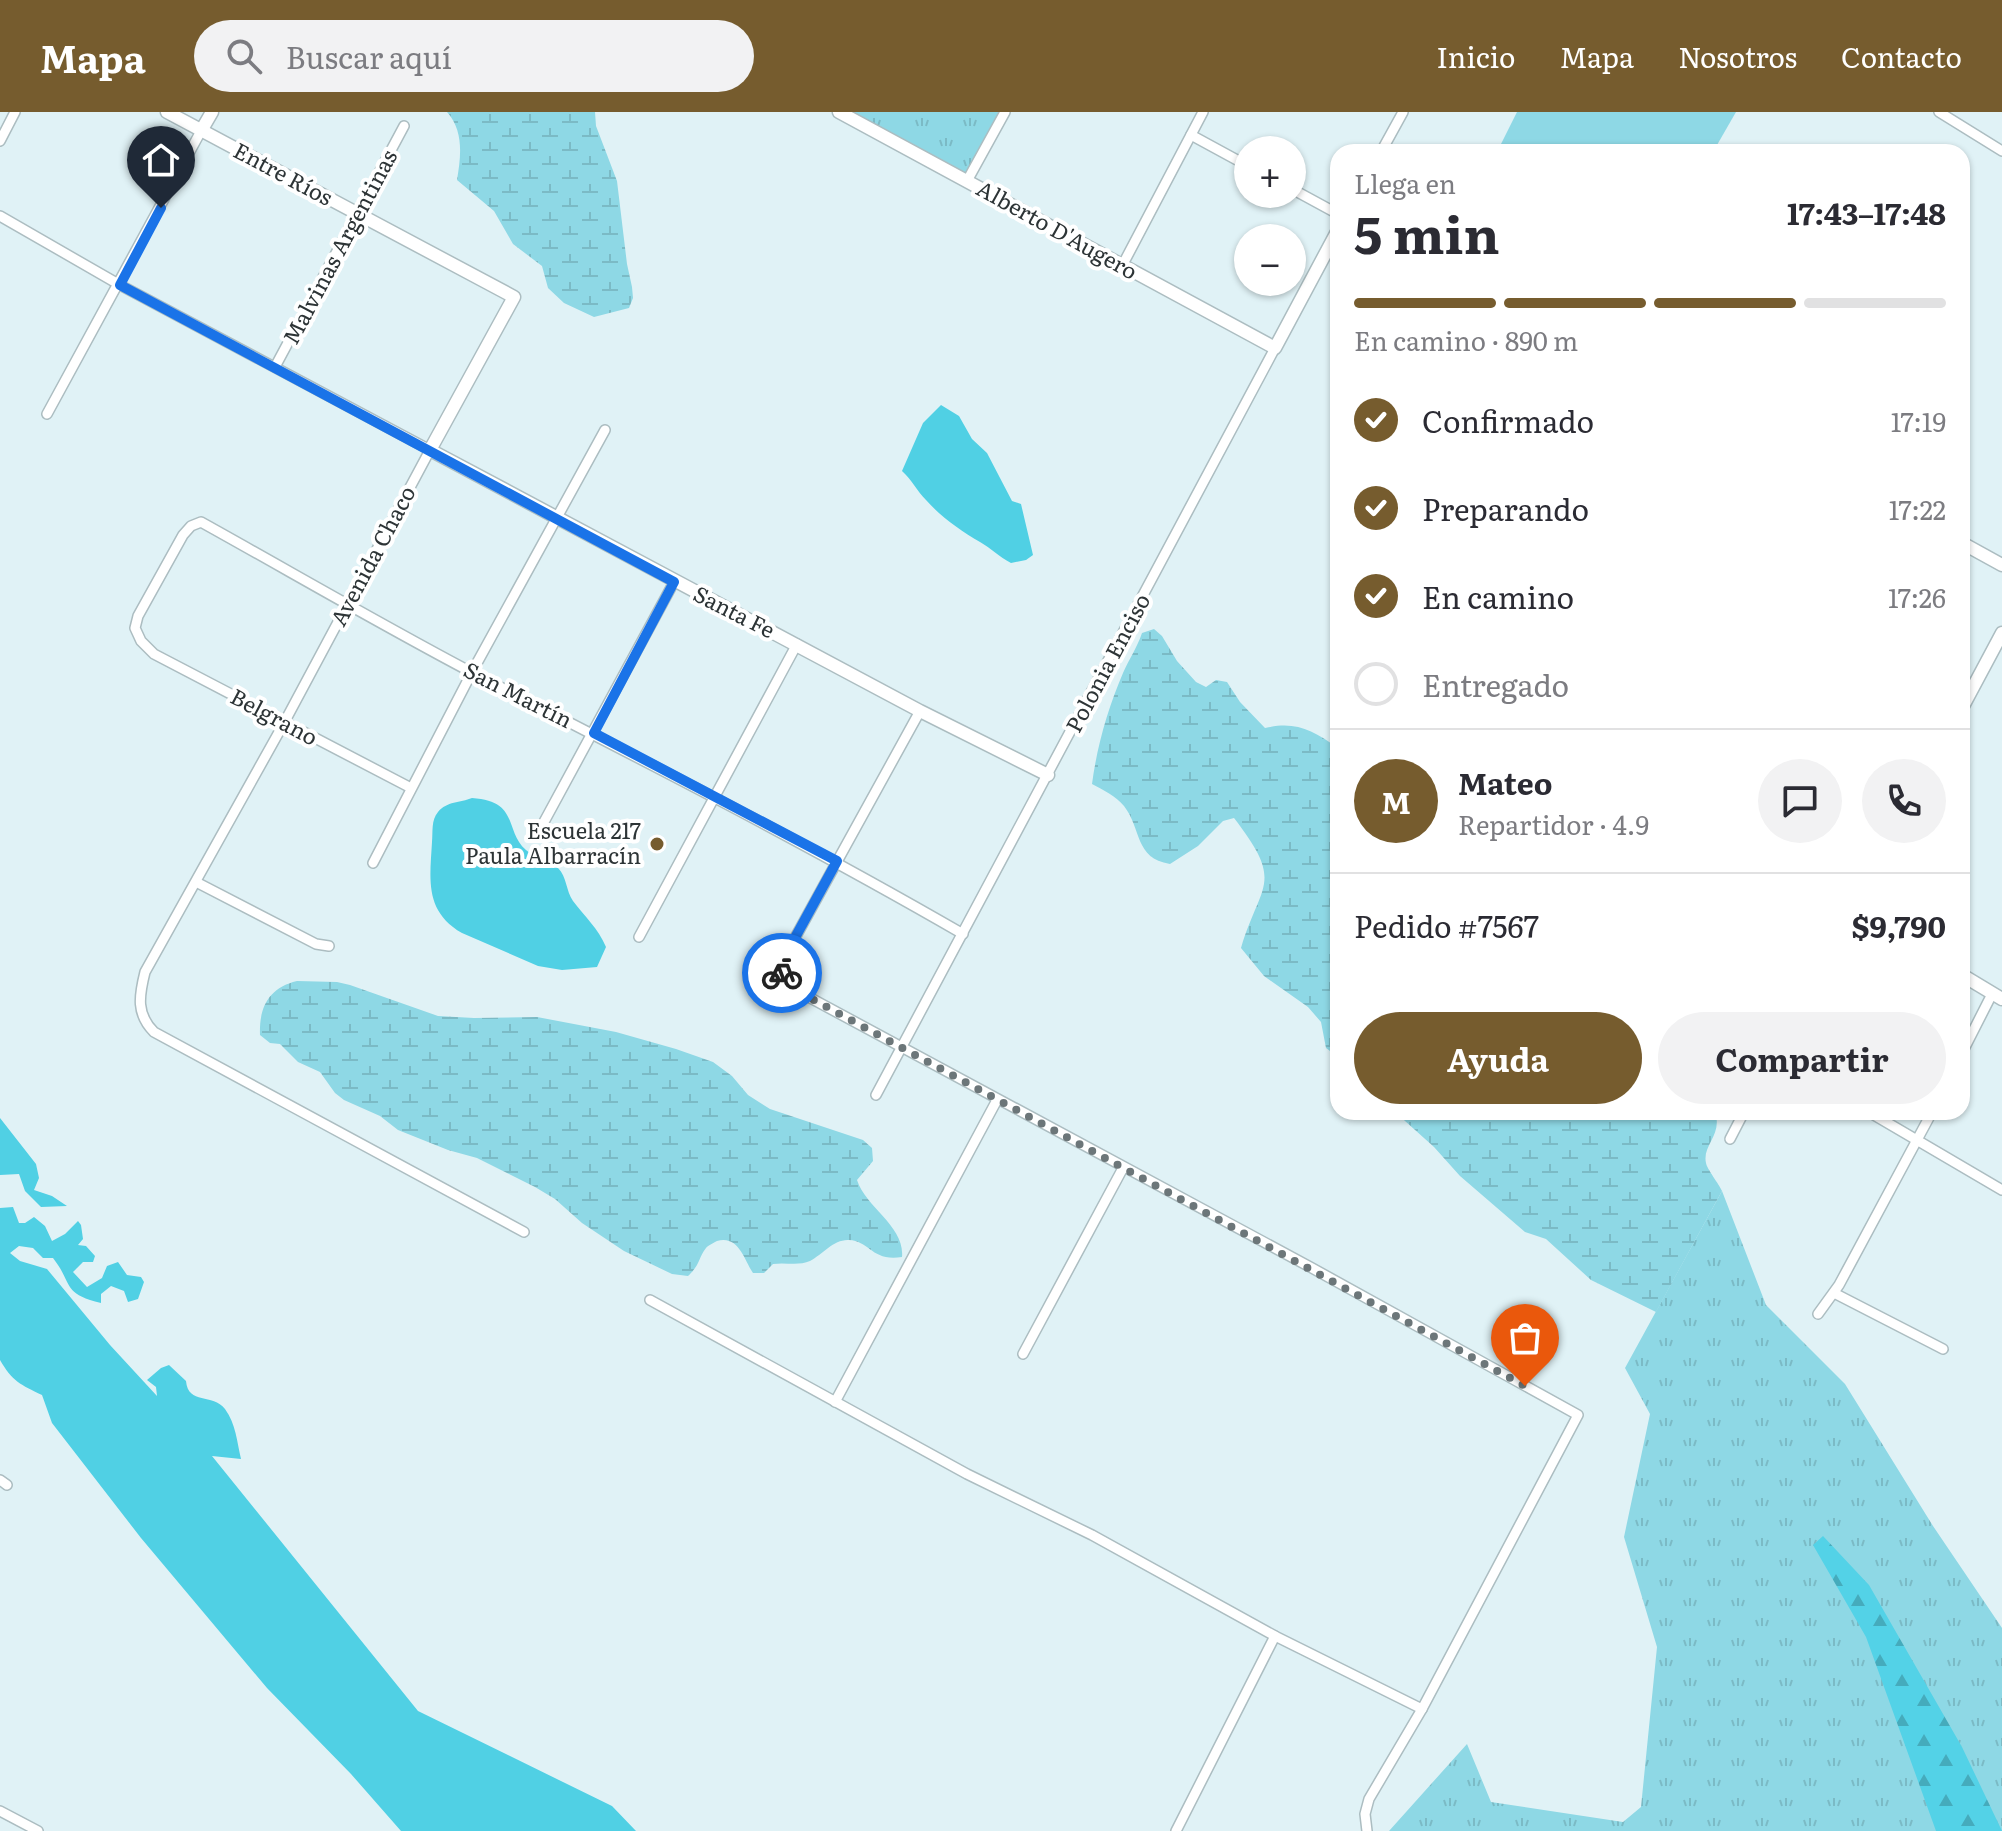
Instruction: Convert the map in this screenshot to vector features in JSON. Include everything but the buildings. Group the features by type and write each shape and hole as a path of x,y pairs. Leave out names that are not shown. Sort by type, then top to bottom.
{"main road":[{"name":"Entre Ríos","path":"167,112 356,213"},
{"path":"201,131 212,112"},
{"name":"Alberto D'Augero","path":"839,112 1275,348"},
{"name":"Avenida Chaco","path":"356,213 514,297 430,450"},
{"name":"Polonia Enciso","path":"1275,348 1330,245"},
{"name":"Santa Fe","path":"430,450 674,582 1048,775"},
{"path":"1970,547 2002,565"},
{"path":"1970,693 2002,633"},
{"path":"1970,980 1997,996"}],"street":[{"path":"0,141 15,112"},
{"path":"967,181 1005,112"},
{"path":"1122,266 1203,112"},
{"path":"1385,144 1403,112"},
{"path":"1939,112 2002,151"},
{"name":"Malvinas Argentinas","path":"275,367 404,126"},
{"path":"47,414 120,285 201,131"},
{"path":"1191,135 1234,158"},
{"path":"1306,197 1330,210"},
{"name":"Santa Fe","path":"0,216 120,285 430,450"},
{"name":"Polonia Enciso","path":"876,1095 1275,348"},
{"path":"373,863 472,672 605,430"},
{"name":"Avenida Chaco","path":"430,450 284,723 145,972 142,985 143,1021 154,1032 524,1232"},
{"name":"San Martín","path":"141,641 135,628 138,616 183,535 191,526 201,522 472,672 837,861 963,934"},
{"path":"538,833 674,582"},
{"name":"Belgrano","path":"141,641 154,654 411,788"},
{"path":"639,937 797,644"},
{"path":"920,711 785,956 781,968 790,987 1578,1415 1422,1709 1369,1799 1365,1814 1367,1831"},
{"path":"196,882 316,944 329,946"},
{"path":"1970,1040 1997,996"},
{"path":"835,1402 997,1100"},
{"path":"1730,1139 1740,1120"},
{"path":"1882,1120 2002,1190"},
{"path":"1818,1314 1834,1293 1928,1120"},
{"path":"1023,1354 1123,1168"},
{"path":"1834,1293 1943,1349"},
{"path":"650,1300 967,1474 1092,1535 1275,1636 1422,1709"},
{"path":"1176,1831 1275,1636"},
{"path":"0,1811 38,1831"}],"green space":[{"path":"447,112 595,112 596,126 617,181 632,287 633,298 629,308 594,317 564,303 548,288 542,266 513,244 494,211 457,180 459,136"},
{"path":"839,112 1005,112 967,181"},
{"path":"1517,112 1736,112 1718,144 1501,144"},
{"path":"1154,629 1162,636 1177,661 1196,682 1206,687 1216,680 1227,682 1240,702 1265,728 1295,727 1330,743 1330,1051 1326,1048 1321,1022 1308,1007 1264,976 1241,948 1261,895 1264,871 1250,840 1234,818 1223,821 1198,846 1170,864 1150,856 1124,806 1092,784 1108,713 1142,633"},
{"path":"297,981 350,985 438,1016 537,1017 616,1032 713,1062 732,1076 748,1095 770,1109 863,1140 872,1148 873,1161 857,1180 898,1236 902,1257 884,1257 856,1241 844,1240 810,1261 773,1264 764,1273 753,1273 736,1245 724,1240 707,1247 688,1276 672,1274 624,1251 535,1187 477,1158 398,1130 380,1116 344,1100 320,1072 298,1062 280,1044 270,1043 260,1035 261,1016 267,1000 279,989"},
{"path":"1404,1120 1717,1120 1706,1163 1722,1191 1656,1312 1591,1280 1546,1239 1525,1232 1460,1176"},
{"path":"1722,1191 1766,1305 1845,1384 1933,1526 2002,1628 2002,1831 1389,1831 1467,1744 1491,1802 1623,1822 1641,1807 1657,1647 1624,1537 1650,1414 1625,1368"},
{"path":"1823,1536 1869,1585 1962,1747 2002,1831 1936,1831 1866,1637 1813,1545"}],"shaded area":[{"path":"941,405 959,416 972,439 987,453 1012,501 1021,504 1033,555 1026,560 1011,563 945,518 902,471 923,423"},
{"path":"472,798 498,805 509,818 519,842 526,850 550,862 561,872 573,901 606,947 597,967 562,970 538,966 462,933 441,915 435,904 431,881 434,819 445,806"},
{"path":"0,1118 36,1164 39,1178 34,1190 52,1196 67,1206 41,1207 25,1191 19,1174 0,1175"},
{"path":"13,1207 19,1223 34,1217 45,1226 52,1241 78,1221 83,1239 78,1245 86,1246 95,1256 93,1262 83,1262 73,1272 87,1287 102,1278 107,1266 118,1262 127,1275 141,1277 144,1282 138,1299 128,1302 124,1291 111,1286 101,1294 101,1303 74,1291 53,1258 43,1258 33,1248 19,1246 10,1253 20,1261 47,1269 157,1396 156,1387 147,1380 169,1365 186,1381 191,1393 214,1401 225,1409 234,1427 241,1459 212,1456 418,1711 612,1806 636,1831 401,1831 351,1774 267,1688 141,1538 52,1423 42,1395 18,1382 4,1367 0,1360 0,1208"}],"way so far":[{"path":"782,973 790,987 1525,1386"}],"place":[{"name":"Escuela 217 Paula Albarracín","path":"657,844"}],"route":[{"path":"161,208 120,285 674,582 594,733 837,861 785,956 782,973"}]}
